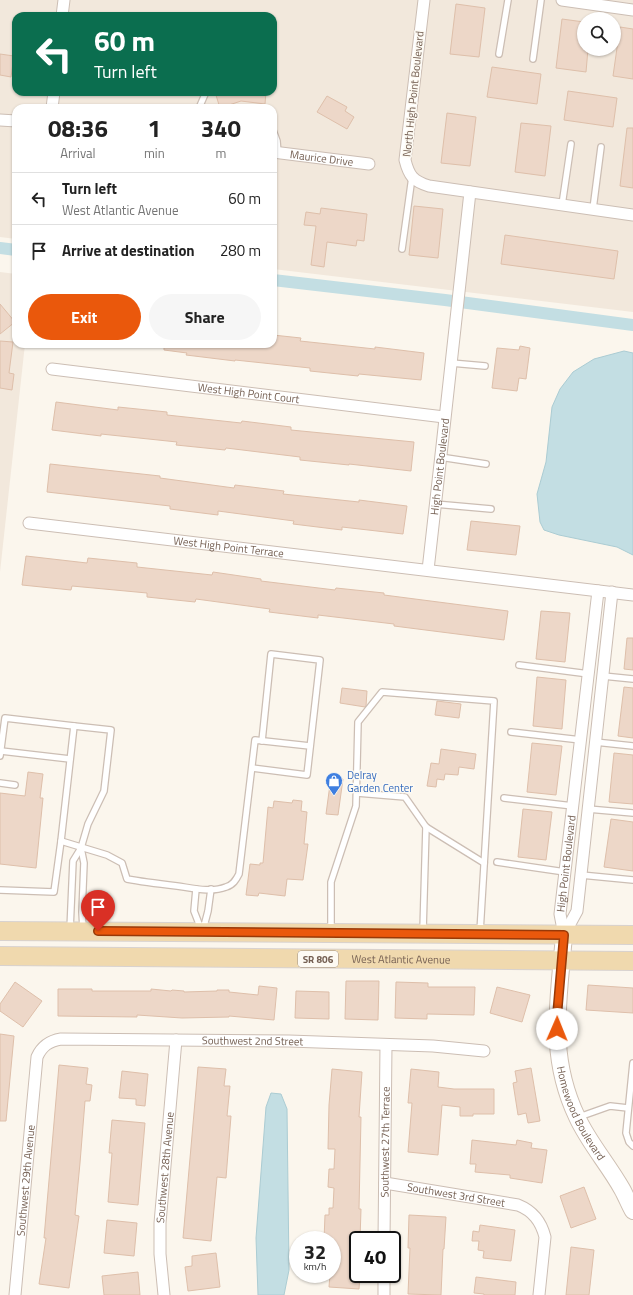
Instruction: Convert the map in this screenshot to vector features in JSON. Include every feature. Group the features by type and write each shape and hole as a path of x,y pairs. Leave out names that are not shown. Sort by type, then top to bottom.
{"main road":[{"path":"0,930 633,935"},
{"path":"201,958 202,932"},
{"name":"West Atlantic Avenue","path":"0,956 633,961"}],"street":[{"path":"62,12 64,0"},
{"name":"North High Point Boulevard","path":"416,180 408,171 405,160 424,0"},
{"path":"562,0 617,4 633,10"},
{"path":"0,120 12,121"},
{"name":"Maurice Drive","path":"277,153 369,164"},
{"path":"416,180 429,186 633,215"},
{"name":"High Point Boulevard","path":"428,570 444,417 458,312 470,192"},
{"name":"West High Point Court","path":"52,369 444,417"},
{"name":"West High Point Terrace","path":"29,524 428,570"},
{"path":"428,570 633,595"},
{"name":"High Point Boulevard","path":"564,935 560,914 598,590"},
{"name":"High Point Boulevard","path":"564,935 577,911 612,592"},
{"name":"Homewood Boulevard","path":"564,935 557,1016 557,1043 560,1068 567,1093 577,1118 622,1189 633,1211"},
{"name":"Southwest 2nd Street","path":"36,1065 40,1050 53,1040 61,1039 289,1041 433,1046 484,1052"},
{"name":"Southwest 28th Avenue","path":"164,1295 160,1254 160,1223 176,1040"},
{"name":"Southwest 27th Terrace","path":"384,1231 386,1045"},
{"name":"Southwest 29th Avenue","path":"15,1295 36,1065"},
{"name":"Southwest 3rd Street","path":"385,1183 518,1205 526,1208 539,1220 545,1237 539,1295"},
{"path":"384,1283 384,1295"}],"lane":[{"path":"499,54 508,0"},
{"path":"533,59 541,0"},
{"path":"562,205 571,144"},
{"path":"593,209 601,146"},
{"path":"402,249 416,180"},
{"path":"451,363 485,366"},
{"path":"440,457 486,464"},
{"path":"435,504 491,510"},
{"path":"252,768 307,775 320,660 271,654 262,741"},
{"path":"519,665 589,674"},
{"path":"603,676 633,679"},
{"path":"331,933 331,882 356,806 358,722 382,692 494,701 480,934"},
{"path":"70,758 0,754 5,718 111,730 104,791 88,824 81,848 73,861 77,931"},
{"path":"0,890 54,892 74,726"},
{"path":"511,732 581,740"},
{"path":"61,841 107,855 122,863 127,879 196,889 227,887 236,880 239,874 255,740 310,746"},
{"path":"596,742 633,746"},
{"path":"0,783 15,785"},
{"path":"356,794 405,797 426,827 484,863"},
{"path":"504,798 573,806"},
{"path":"588,809 633,813"},
{"path":"422,934 426,827"},
{"path":"77,931 82,912 84,863 81,848"},
{"path":"497,862 565,872"},
{"path":"581,875 633,880"},
{"path":"196,889 194,911 202,932"},
{"path":"202,932 208,911 211,889"},
{"path":"633,1063 626,1133 629,1142 633,1146"},
{"path":"577,1118 610,1106 628,1108"}],"shaded area":[{"path":"0,0 633,0 633,312 277,269 277,104 12,104 12,238 0,237"},
{"path":"0,272 12,274 12,348 25,348 0,572"}],"water":[{"path":"624,351 633,353 633,555 617,547 559,535 544,530 540,522 537,494 546,462 552,407 560,389 573,372 594,359"},
{"path":"271,1093 281,1094 287,1109 289,1270 284,1295 258,1295 256,1238 266,1107"}],"building":[{"path":"456,4 485,8 479,57 450,54"},
{"path":"562,19 577,21 577,56 587,56 586,72 556,68"},
{"path":"621,27 633,29 633,79 613,76 616,56 621,56"},
{"path":"0,54 12,56 11,77 0,75"},
{"path":"492,67 541,74 537,104 487,97"},
{"path":"568,91 617,98 613,127 564,120"},
{"path":"216,96 266,96 265,104 241,101 232,104 219,104"},
{"path":"327,96 347,107 345,111 354,117 347,129 317,112"},
{"path":"447,113 476,117 470,166 441,163"},
{"path":"521,123 551,126 545,176 515,172"},
{"path":"627,128 633,128 633,188 620,186"},
{"path":"414,206 443,209 438,258 409,255"},
{"path":"321,208 367,214 364,241 357,240 356,246 327,242 324,267 311,265 316,226 304,225 306,212 320,214"},
{"path":"505,235 618,251 614,279 501,264"},
{"path":"0,304 12,318 12,324 0,334"},
{"path":"277,335 301,338 300,341 375,349 375,347 424,353 421,380 310,371 310,368 186,355 187,353 164,350 164,348 277,348"},
{"path":"0,341 12,342 9,373 14,374 12,390 0,388"},
{"path":"520,346 530,348 526,379 519,378 517,391 492,388 497,348 519,350"},
{"path":"56,402 118,410 118,407 167,412 167,415 241,423 242,421 291,427 291,430 414,442 411,471 300,460 300,457 226,448 225,450 176,445 177,442 101,434 101,436 52,430"},
{"path":"50,464 160,476 160,478 234,488 235,485 284,491 283,494 359,502 359,500 407,506 403,534 342,527 342,530 293,524 294,521 218,511 218,515 170,509 170,506 47,492"},
{"path":"471,521 520,526 516,555 467,550"},
{"path":"26,556 87,563 88,558 137,563 137,567 212,575 213,572 261,579 261,581 335,590 336,588 384,593 384,595 508,611 504,640 394,626 394,624 318,615 318,618 269,612 270,609 196,599 195,602 147,597 147,593 72,586 71,590 22,585"},
{"path":"541,611 570,613 565,662 536,659"},
{"path":"627,638 633,638 633,670 624,669"},
{"path":"537,677 566,680 562,729 533,726"},
{"path":"624,687 633,688 633,738 618,736"},
{"path":"342,688 367,691 366,706 340,703"},
{"path":"437,701 461,704 459,718 435,715"},
{"path":"532,743 562,746 556,795 527,792"},
{"path":"441,749 476,754 474,769 459,767 458,775 445,774 444,780 437,779 436,787 427,786 431,763 439,764"},
{"path":"614,753 633,755 633,804 609,802"},
{"path":"28,772 43,774 40,798 43,798 36,868 0,864 0,793 25,796"},
{"path":"331,777 343,779 338,815 326,814"},
{"path":"293,800 302,801 301,811 307,812 304,844 308,844 303,880 287,879 285,896 259,893 258,896 246,895 250,864 260,865 260,863 263,863 268,807 273,808 274,801 292,803"},
{"path":"523,809 552,812 546,860 518,857"},
{"path":"611,819 633,822 633,871 604,867"},
{"path":"346,981 379,981 378,1020 345,1019"},
{"path":"15,982 42,1001 23,1027 0,1011 0,1004"},
{"path":"396,982 428,983 428,987 475,987 474,1015 427,1014 427,1019 395,1018"},
{"path":"588,985 633,988 633,1013 586,1010"},
{"path":"259,986 277,988 274,1020 229,1016 182,1018 137,1015 137,1017 58,1016 58,989 92,989 92,991 151,991 151,989 184,992 229,990 229,992 258,995"},
{"path":"497,987 530,995 522,1022 490,1013"},
{"path":"296,991 329,992 329,1019 295,1018"},
{"path":"0,1034 14,1036 6,1121 0,1121"},
{"path":"59,1065 88,1068 86,1084 92,1085 90,1101 85,1101 75,1215 79,1216 69,1288 39,1284 46,1238 44,1238"},
{"path":"198,1067 226,1069 224,1086 230,1086 227,1116 231,1116 226,1178 217,1177 211,1241 183,1238"},
{"path":"531,1068 540,1121 528,1123 526,1113 518,1115 513,1083 517,1082 515,1071"},
{"path":"332,1069 362,1072 359,1117 361,1117 359,1209 361,1209 360,1231 349,1231 349,1283 359,1283 359,1289 329,1287 329,1283 341,1283 341,1231 324,1231 325,1215 329,1215 329,1208 333,1208 334,1188 328,1187 329,1169 334,1169 335,1149 328,1149"},
{"path":"411,1069 439,1072 438,1087 454,1089 494,1089 494,1114 473,1114 473,1116 460,1116 460,1107 442,1105 438,1155 408,1152 412,1103 408,1103"},
{"path":"122,1071 148,1074 145,1106 136,1105 136,1099 119,1098"},
{"path":"112,1120 145,1123 138,1205 108,1202 112,1153 109,1153"},
{"path":"472,1140 516,1145 517,1140 532,1143 531,1148 547,1150 542,1183 510,1178 510,1175 475,1172 476,1164 470,1164"},
{"path":"584,1187 596,1219 571,1228 560,1196"},
{"path":"409,1215 446,1217 441,1295 408,1294 410,1248 408,1248"},
{"path":"107,1220 137,1223 134,1256 104,1253"},
{"path":"480,1225 515,1230 511,1261 483,1258 484,1251 478,1250 479,1241 472,1241 473,1231 479,1232"},
{"path":"571,1247 594,1250 589,1295 566,1295"},
{"path":"216,1253 220,1287 188,1291 185,1267 192,1266 192,1256"},
{"path":"138,1272 140,1295 104,1295 102,1276"},
{"path":"476,1277 516,1282 515,1295 484,1295 474,1293"}],"waterway":[{"path":"0,248 12,250"},
{"path":"277,280 445,300 633,325"}],"place":[{"name":"Delray Garden Center","path":"334,796"}],"route":[{"path":"98,931 564,935 557,1029"}]}
